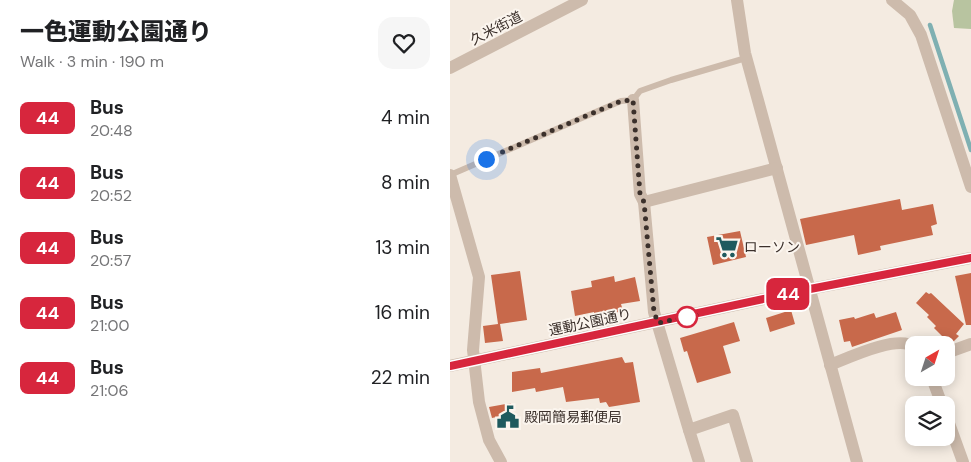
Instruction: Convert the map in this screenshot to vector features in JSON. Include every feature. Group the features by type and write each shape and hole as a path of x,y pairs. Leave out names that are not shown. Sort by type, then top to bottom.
{"street":[{"name":"久米街道","path":"450,68 582,0"},
{"path":"737,0 746,58 857,462"},
{"path":"892,0 910,15 921,35 971,187"},
{"path":"633,100 640,194 644,202 654,312 699,462"},
{"path":"644,202 777,168"},
{"path":"450,175 479,277 473,350 482,414 489,440 501,462"},
{"name":"運動公園通り","path":"450,366 810,289 971,258"},
{"path":"830,365 894,343 905,344"},
{"path":"955,350 971,344"},
{"path":"689,430 733,415 747,462"},
{"path":"955,440 963,462"}],"lane":[{"path":"450,175 621,101 633,100 640,91 746,58"}],"green space":[{"path":"954,0 971,0 971,29 954,28 952,11"}],"building":[{"path":"900,199 902,210 933,204 937,224 931,226 933,235 880,246 881,250 858,255 854,235 806,245 800,219"},
{"name":"ローソン","path":"740,231 746,257 713,265 707,237"},
{"path":"520,271 527,320 500,324 503,341 485,343 483,326 498,324 491,275"},
{"path":"971,273 971,325 966,325 955,276"},
{"path":"614,276 615,282 635,277 640,301 621,304 623,311 595,318 594,312 575,316 571,291 592,287 591,281"},
{"path":"926,292 931,293 964,324 956,334 959,336 955,340 955,336 942,336 927,317 929,315 916,303"},
{"path":"791,310 795,324 770,332 766,318"},
{"path":"896,312 902,330 852,347 850,341 844,342 839,320 854,317 855,319 874,313 876,318"},
{"path":"734,322 740,341 723,346 731,373 697,383 687,351 684,352 680,338"},
{"path":"622,357 625,363 633,362 640,402 609,407 606,402 600,403 599,398 566,402 563,387 536,392 535,388 512,392 512,372 540,368 541,373"},
{"path":"511,403 515,424 503,426 501,416 492,418 489,407"}],"waterway":[{"path":"930,25 971,150"}],"bus line":[{"name":"44","path":"450,366 810,289 971,258"}],"place":[{"name":"ローソン","path":"727,247"},
{"name":"殿岡簡易郵便局","path":"508,417"}],"route":[{"path":"486,159 621,101 633,100 640,194 644,202 654,312 658,323 696,315 687,317"}]}
